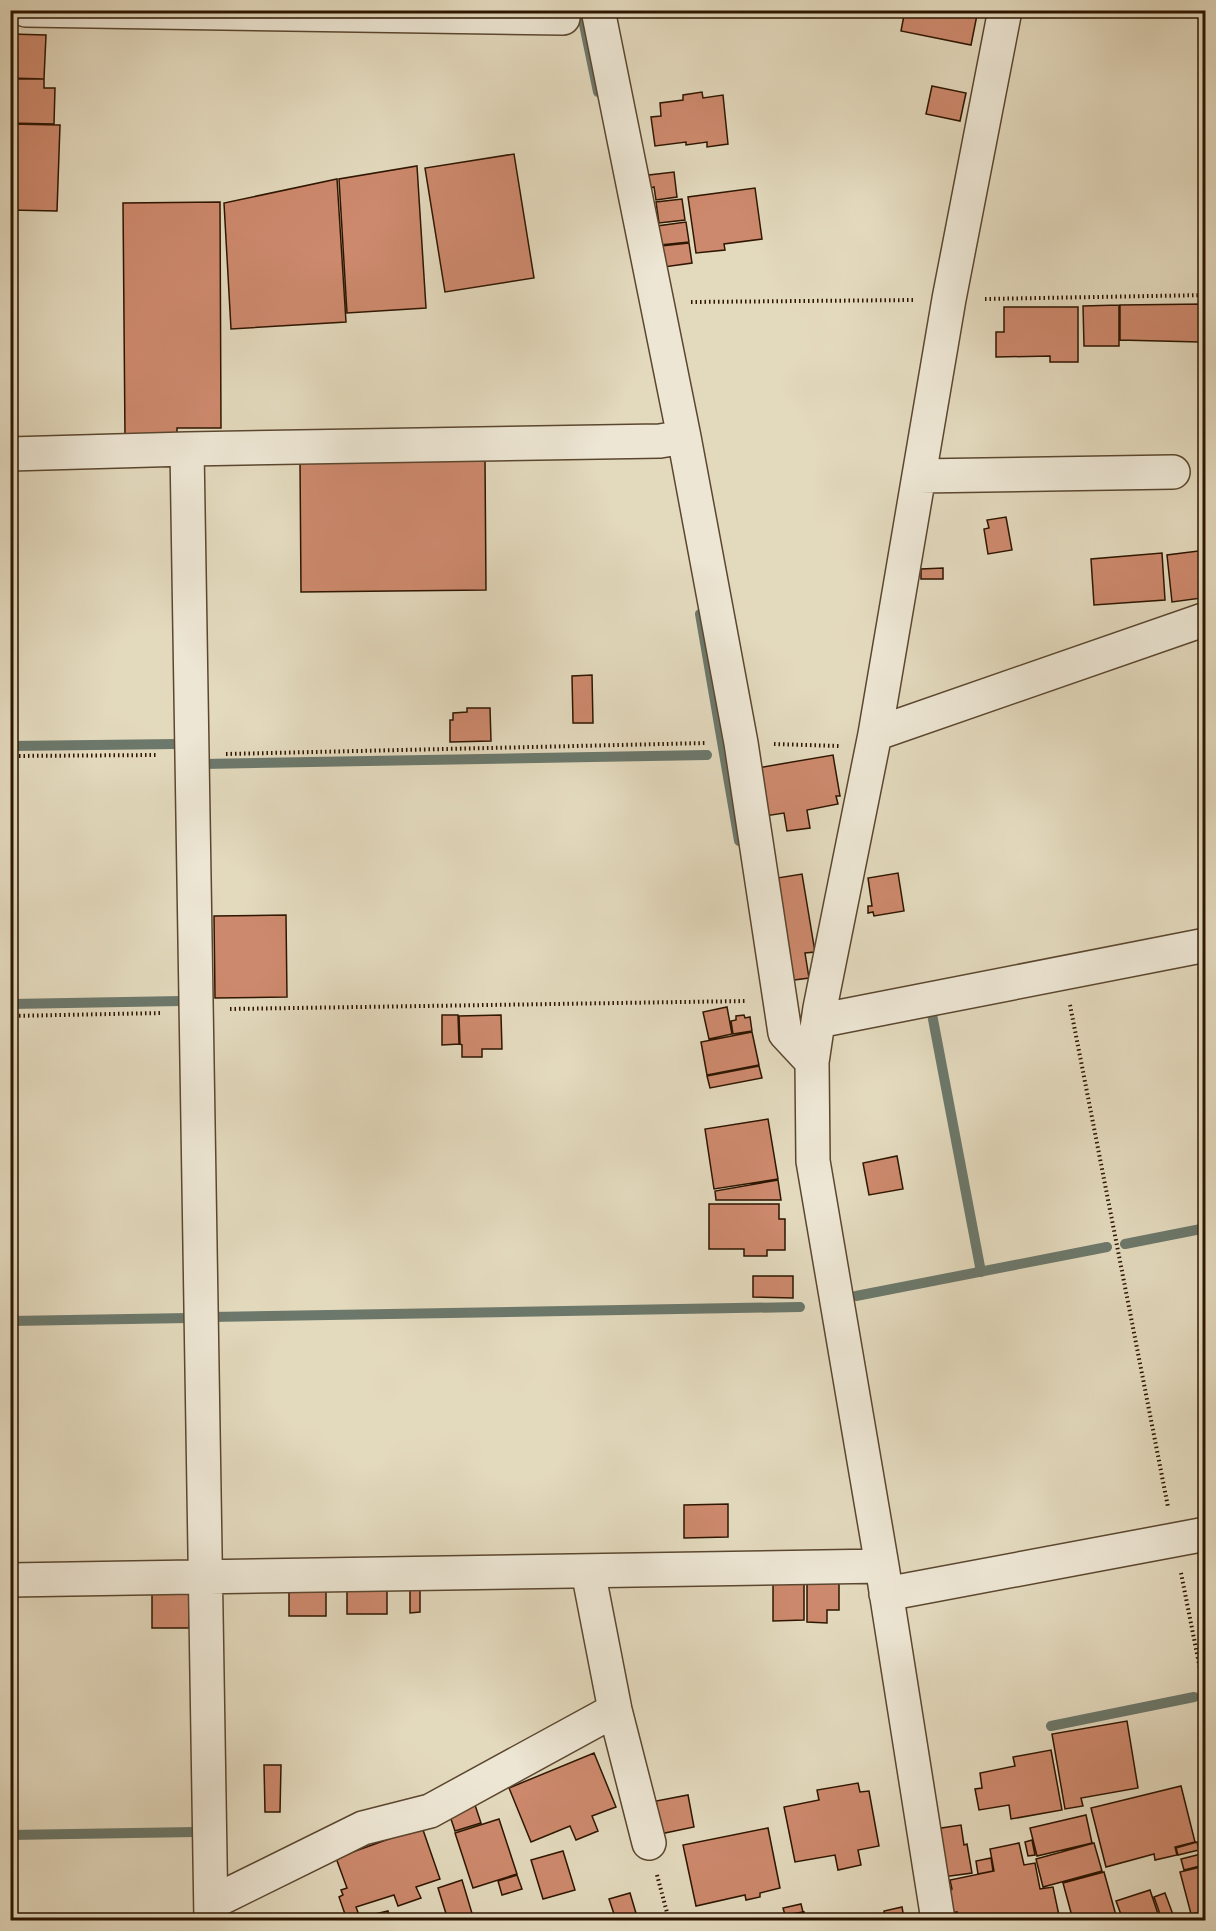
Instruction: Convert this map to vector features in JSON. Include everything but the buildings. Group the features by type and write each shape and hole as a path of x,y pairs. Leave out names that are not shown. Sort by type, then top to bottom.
{"street":[{"path":"26,10 563,18 561,10"},
{"path":"598,10 657,302 675,439 727,743 785,1033 812,1062"},
{"path":"938,1920 884,1580 813,1161 812,1062 818,1021 874,740 949,299 1005,10"},
{"path":"10,454 675,439"},
{"path":"187,449 211,1912 363,1828 430,1810 615,1710"},
{"path":"919,476 1173,472"},
{"path":"874,740 1206,619"},
{"path":"818,1021 1206,945"},
{"path":"10,1580 588,1571 884,1580 1206,1534"},
{"path":"588,1571 615,1710 649,1843"}],"path":[{"path":"657,302 1206,295"},
{"path":"10,756 874,740"},
{"path":"1064,973 1206,1699"},
{"path":"10,1016 779,1000"},
{"path":"649,1843 669,1920"}],"waterway":[{"path":"581,10 598,92"},
{"path":"700,614 739,841"},
{"path":"10,746 177,744"},
{"path":"203,772 203,764 707,755"},
{"path":"10,1004 182,1001"},
{"path":"932,1014 981,1272"},
{"path":"1125,1244 1206,1228"},
{"path":"856,1296 1107,1247"},
{"path":"209,1317 800,1307"},
{"path":"10,1321 189,1318"},
{"path":"1051,1726 1194,1697"},
{"path":"10,1835 195,1832"}]}
